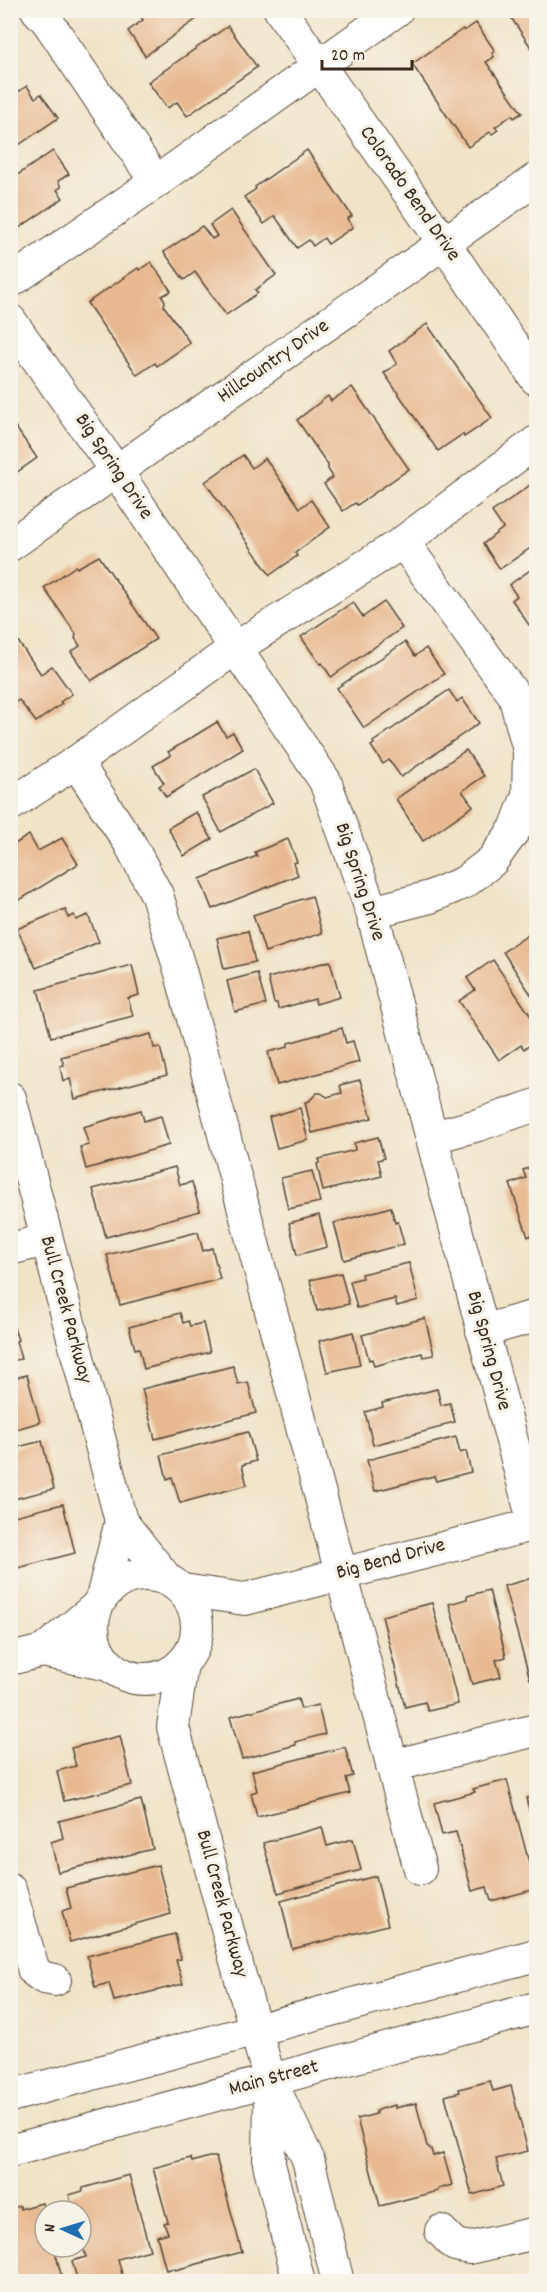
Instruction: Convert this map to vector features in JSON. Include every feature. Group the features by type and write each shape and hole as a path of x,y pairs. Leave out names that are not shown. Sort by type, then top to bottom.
{"street":[{"path":"37,10 48,22 156,182"},
{"name":"Colorado Bend Drive","path":"280,10 537,379"},
{"path":"10,282 156,182 397,10"},
{"name":"Hillcountry Drive","path":"10,545 537,179"},
{"name":"Big Spring Drive","path":"10,320 116,471 325,781 372,912 535,1524"},
{"path":"10,805 76,762 234,649 403,542 537,442"},
{"path":"372,912 430,897 465,882 492,861 515,829 528,795 529,750 514,695 403,542"},
{"path":"76,762 129,842 157,895 180,970 339,1574 420,1869"},
{"name":"Bull Creek Parkway","path":"10,1098 121,1521 174,1584"},
{"path":"433,1137 537,1105"},
{"path":"10,1249 46,1240"},
{"path":"482,1331 537,1316"},
{"name":"Bull Creek Parkway","path":"100,1601 121,1521"},
{"name":"Big Bend Drive","path":"174,1584 245,1599 535,1524"},
{"path":"10,1659 43,1651 100,1601 116,1583 132,1576 149,1574 174,1584 191,1601 196,1614 197,1628 189,1653 170,1672 156,1678 142,1679 118,1670 43,1651"},
{"name":"Big Bend Drive","path":"189,1653 245,1599"},
{"path":"100,1601 93,1632 96,1644 118,1670"},
{"name":"Bull Creek Parkway","path":"189,1653 174,1727 270,2080 308,2159 338,2282"},
{"name":"Bull Creek Parkway","path":"118,1670 174,1727"},
{"path":"392,1766 537,1730"},
{"path":"10,1890 34,1971 44,1978 56,1980"},
{"path":"10,2096 537,1955"},
{"name":"Main Street","path":"10,2151 537,2008"},
{"name":"Bull Creek Parkway","path":"270,2080 269,2164 299,2282"},
{"path":"441,2231 455,2245 470,2248 537,2233"}],"building":[{"path":"137,10 209,10 145,56 128,31 143,20"},
{"path":"506,10 536,10 536,55"},
{"path":"476,23 495,51 492,53 494,57 486,62 522,113 514,118 512,115 495,127 498,130 492,134 490,132 468,147 412,64 463,29 464,31"},
{"path":"228,26 257,67 187,116 177,102 167,108 148,82"},
{"path":"27,86 35,98 41,94 58,118 10,151 10,97"},
{"path":"307,150 352,216 347,219 353,227 328,244 324,238 313,246 309,240 297,248 275,216 264,224 244,197"},
{"path":"53,151 69,174 58,181 61,187 57,190 63,198 19,228 10,216 10,180"},
{"path":"231,210 276,275 255,290 258,293 226,315 195,272 184,280 164,252 202,226 212,239 217,236 210,225"},
{"path":"151,262 171,291 162,296 165,301 164,306 190,343 157,366 155,363 137,375 87,303 138,268 139,270"},
{"path":"427,324 492,418 438,451 384,373 397,364 389,351"},
{"path":"352,387 409,469 357,505 355,503 343,511 324,484 333,477 328,465 297,420 328,396 331,401"},
{"path":"10,419 37,458 10,477"},
{"path":"243,455 252,468 265,458 300,508 311,500 330,527 295,553 297,556 270,575 205,482"},
{"path":"536,481 536,544 500,569 483,544 503,528 492,512"},
{"path":"99,556 156,639 91,681 71,652 80,646 75,638 76,634 44,588 76,566 77,568"},
{"path":"536,566 536,620 529,625 512,600 517,596 509,585"},
{"path":"353,602 363,617 384,602 402,628 331,677 301,637"},
{"path":"10,630 41,674 52,666 72,694 36,722 19,700 10,706"},
{"path":"405,642 415,656 426,648 444,674 364,728 337,688"},
{"path":"449,690 457,702 462,698 479,723 401,777 389,760 383,764 371,746 373,742"},
{"path":"217,722 226,736 233,732 243,749 166,797 159,786 164,783 153,766 171,755 168,752"},
{"path":"466,750 484,776 462,791 473,806 423,841 396,799"},
{"path":"254,769 273,803 221,832 202,797"},
{"path":"196,812 212,839 184,856 168,828"},
{"path":"29,835 38,851 62,838 78,864 10,906 10,847"},
{"path":"288,839 297,862 293,863 298,875 212,909 200,879 257,856 255,852"},
{"path":"312,896 322,933 265,952 253,915"},
{"path":"65,909 68,918 74,915 76,920 88,915 99,942 36,968 17,929"},
{"path":"248,931 255,962 224,969 217,938"},
{"path":"528,935 536,948 536,1002 503,952"},
{"path":"493,960 536,1024 536,1041 524,1049 521,1045 499,1060 459,1001 475,990 467,978"},
{"path":"330,961 340,997 316,1004 315,999 278,1009 277,1003 274,1003 268,978"},
{"path":"132,965 139,995 128,998 133,1016 51,1037 38,990"},
{"path":"257,973 266,1004 235,1012 227,981"},
{"path":"342,1028 346,1043 353,1041 359,1062 277,1085 268,1052 288,1047 288,1043"},
{"path":"151,1034 154,1048 160,1047 167,1075 75,1099 70,1079 63,1081 60,1066 64,1065 61,1057"},
{"path":"360,1080 372,1118 312,1133 305,1102 317,1093 327,1097 342,1093 340,1085"},
{"path":"300,1108 308,1140 277,1148 269,1117"},
{"path":"141,1110 144,1121 161,1116 169,1145 86,1169 80,1147 89,1145 83,1127"},
{"path":"378,1137 384,1158 378,1160 382,1176 323,1191 317,1164 319,1159 355,1150 354,1143"},
{"path":"536,1165 536,1249 531,1235 528,1237 510,1184 526,1178 523,1170"},
{"path":"175,1167 180,1185 192,1182 200,1211 106,1237 93,1189"},
{"path":"312,1171 320,1202 288,1209 281,1178"},
{"path":"391,1207 404,1244 344,1260 334,1223"},
{"path":"319,1215 327,1247 297,1255 289,1223"},
{"path":"198,1232 203,1251 212,1248 220,1279 120,1305 107,1255"},
{"path":"409,1263 418,1300 397,1306 395,1299 357,1308 350,1281 362,1278 361,1274"},
{"path":"341,1273 349,1304 317,1311 310,1280"},
{"path":"180,1313 183,1323 188,1321 190,1326 203,1323 210,1352 144,1369 139,1348 135,1349 129,1327"},
{"path":"10,1315 21,1359 10,1361"},
{"path":"425,1318 434,1355 423,1357 422,1353 374,1366 372,1359 369,1360 362,1335"},
{"path":"353,1332 360,1365 327,1372 319,1341"},
{"path":"233,1366 238,1384 248,1382 256,1413 155,1439 142,1389"},
{"path":"27,1375 40,1422 10,1431 10,1379"},
{"path":"437,1389 441,1405 450,1403 455,1422 373,1445 365,1412 383,1407 382,1403"},
{"path":"248,1432 256,1461 242,1465 247,1485 180,1503 172,1477 167,1479 161,1455"},
{"path":"456,1437 460,1453 466,1451 471,1472 436,1481 434,1476 375,1491 367,1460"},
{"path":"42,1441 54,1489 10,1500 10,1449"},
{"path":"63,1504 75,1553 10,1570 10,1517"},
{"path":"536,1577 536,1677 530,1679 504,1586"},
{"path":"489,1590 506,1657 496,1660 501,1677 472,1684 449,1604"},
{"path":"432,1603 458,1704 428,1711 425,1702 405,1707 382,1616"},
{"path":"298,1699 301,1709 318,1705 325,1734 295,1742 296,1745 242,1759 230,1717"},
{"path":"120,1736 132,1785 64,1801 57,1771 76,1766 71,1748"},
{"path":"345,1747 353,1776 346,1778 350,1793 257,1817 251,1793 257,1791 252,1771"},
{"path":"507,1780 536,1889 491,1901 487,1887 472,1891 456,1832 442,1835 434,1803 475,1792 473,1789"},
{"path":"536,1796 536,1835 526,1798"},
{"path":"141,1800 153,1849 58,1872 51,1842 63,1838 59,1821"},
{"path":"322,1827 327,1846 353,1839 361,1870 278,1893 263,1843"},
{"path":"158,1865 171,1914 70,1942 62,1911 71,1908 66,1888"},
{"path":"376,1876 388,1925 292,1949 281,1901"},
{"path":"175,1934 181,1959 176,1960 183,1984 114,2001 109,1983 95,1987 87,1956"},
{"path":"490,2081 493,2091 511,2086 528,2151 496,2159 503,2186 472,2195 445,2096 460,2092 459,2089"},
{"path":"416,2103 427,2146 431,2149 433,2156 443,2153 452,2185 438,2189 438,2191 380,2206 357,2119 376,2114 376,2111 380,2109"},
{"path":"216,2157 242,2252 175,2270 174,2268 166,2270 157,2236 168,2233 164,2223 168,2222 153,2168 191,2158 192,2162"},
{"path":"129,2175 150,2250 118,2259 124,2282 78,2282 72,2261 93,2259 93,2199 70,2199 69,2195 83,2191 83,2188"},
{"path":"33,2205 33,2259 57,2259 63,2282 10,2282 10,2208 20,2206 20,2209"}]}
